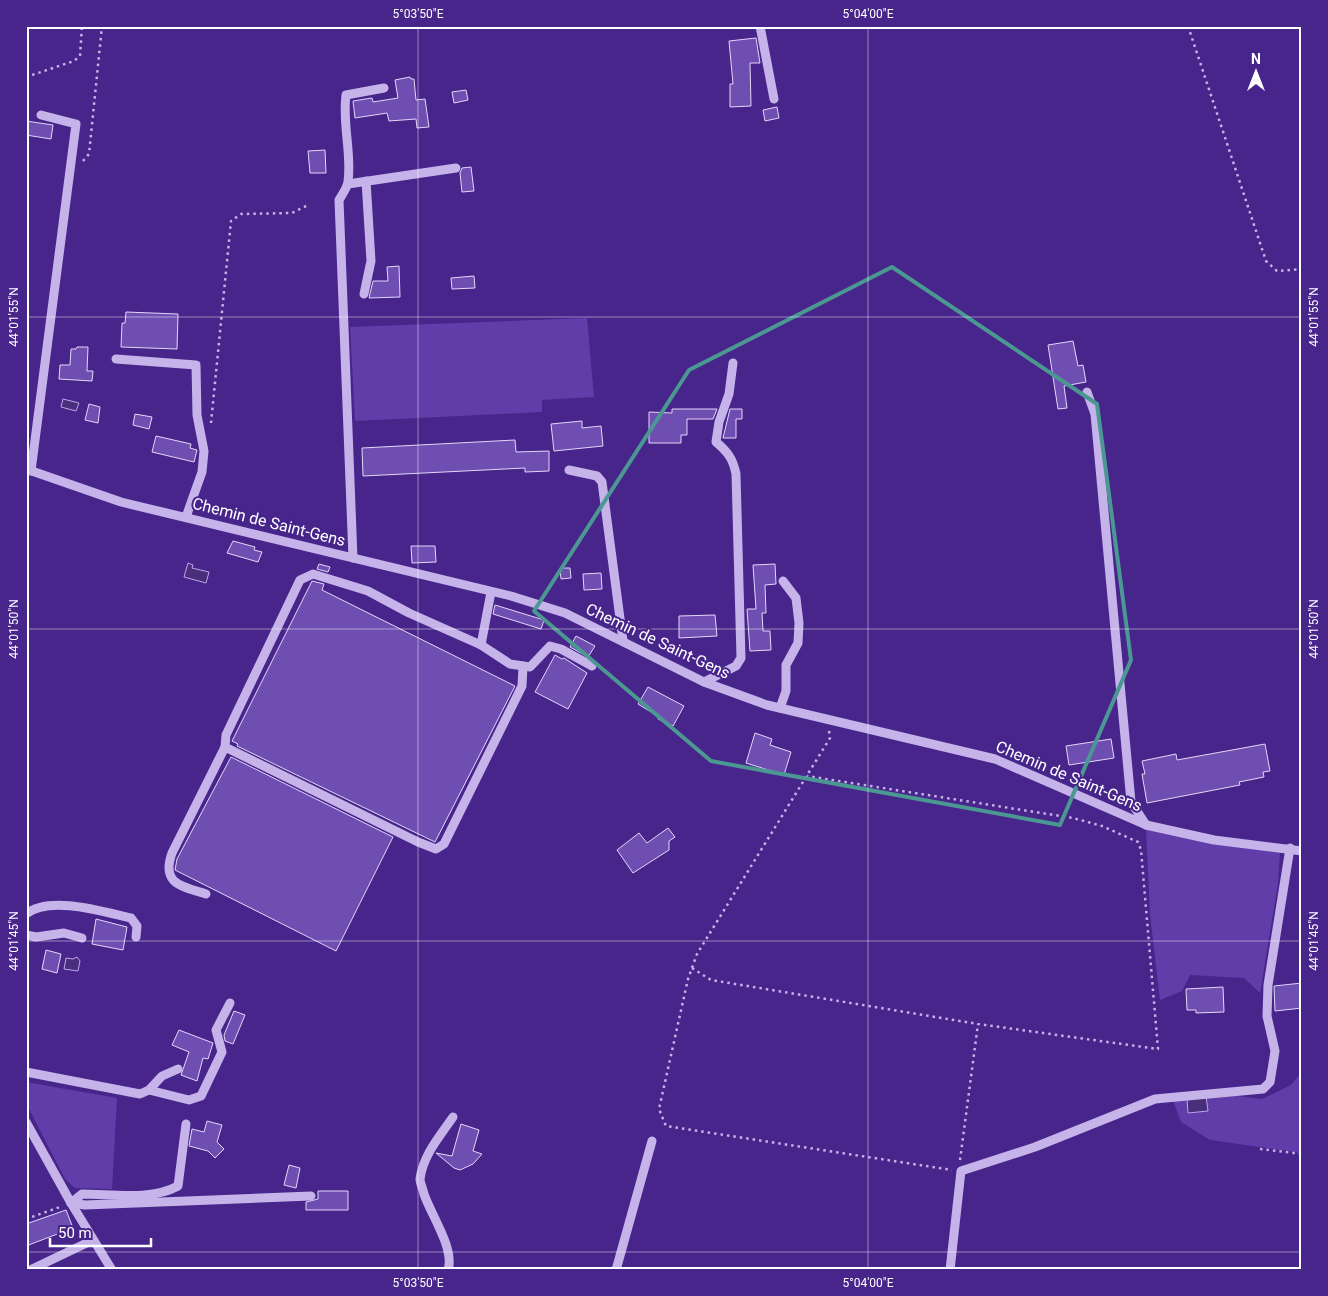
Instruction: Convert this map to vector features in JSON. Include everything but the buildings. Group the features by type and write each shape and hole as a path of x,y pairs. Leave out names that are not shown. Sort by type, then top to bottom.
{"street":[{"path":"760,26 774,99"},
{"path":"353,558 339,200 348,184 348,146 344,110 346,95 384,88"},
{"path":"29,470 76,124 41,115"},
{"path":"348,184 456,168"},
{"path":"364,294 372,261 366,181"},
{"path":"116,359 196,365 197,415 204,451 202,472 186,518"},
{"path":"704,682 736,666 741,658 736,474 733,461 728,452 716,442 719,422 729,394 733,363"},
{"path":"1087,392 1095,414 1131,802 1146,825"},
{"name":"Chemin de Saint-Gens","path":"29,470 121,502 492,592 565,613 704,682 780,708 995,759 1146,825 1214,840 1298,849"},
{"path":"570,470 596,476 602,482 623,641"},
{"path":"206,894 179,885 170,876 167,867 225,748 226,735 300,580 312,574 368,591 409,613 481,645 510,664 530,667 550,646 561,649 592,666"},
{"path":"780,708 786,691 786,665 798,643 799,623 796,598 783,581"},
{"path":"481,645 492,592"},
{"path":"225,748 436,849 444,844 522,686 523,666"},
{"path":"950,1270 961,1171 1035,1147 1155,1099 1263,1089 1270,1082 1275,1051 1267,1016 1268,985 1298,849"},
{"path":"26,914 51,906 71,905 131,918 137,926 136,937"},
{"path":"26,935 36,937 64,933 82,938"},
{"path":"149,1090 189,1100 201,1096 222,1052 216,1030 230,1003"},
{"path":"26,1072 140,1094 149,1090 162,1076 178,1069"},
{"path":"448,1270 450,1263 446,1239 431,1214 420,1181 427,1157 453,1117"},
{"path":"26,1122 71,1203 112,1270"},
{"path":"71,1203 82,1194 145,1194 168,1192 178,1186 186,1124"},
{"path":"616,1270 652,1141"},
{"path":"71,1203 85,1205 311,1196"},
{"path":"30,1270 94,1240"}],"path":[{"path":"26,78 74,61 80,56 82,26"},
{"path":"70,167 83,161 89,154 102,26"},
{"path":"1188,26 1266,261 1277,271 1302,269"},
{"path":"210,431 231,221 242,214 292,213 308,205"},
{"path":"828,720 830,738 697,954 692,968 659,1109 666,1126 961,1171 959,1164 978,1024"},
{"path":"692,968 711,980 978,1024 1158,1049 1141,850 1138,842 1102,826 1073,818 806,776"},
{"path":"1260,1149 1302,1154"},
{"path":"26,1219 71,1203"}],"highlighted area":[{"path":"892,267 1097,404 1131,660 1060,825 711,761 534,611 689,370"}],"shaded area":[{"path":"587,318 594,397 542,400 542,412 355,421 350,327"},
{"path":"63,399 79,403 76,411 61,407"},
{"path":"188,563 193,565 192,568 209,572 206,583 184,577"},
{"path":"1146,829 1280,853 1278,884 1260,993 1244,978 1190,975 1182,991 1160,1000 1150,915"},
{"path":"77,957 80,961 78,971 64,969 66,958 73,959"},
{"path":"1302,1072 1302,1153 1210,1140 1181,1122 1172,1098 1229,1095 1262,1099 1291,1085"},
{"path":"26,1082 117,1098 112,1189 75,1188 65,1179 26,1103"},
{"path":"1206,1096 1208,1111 1188,1113 1187,1098"}]}
